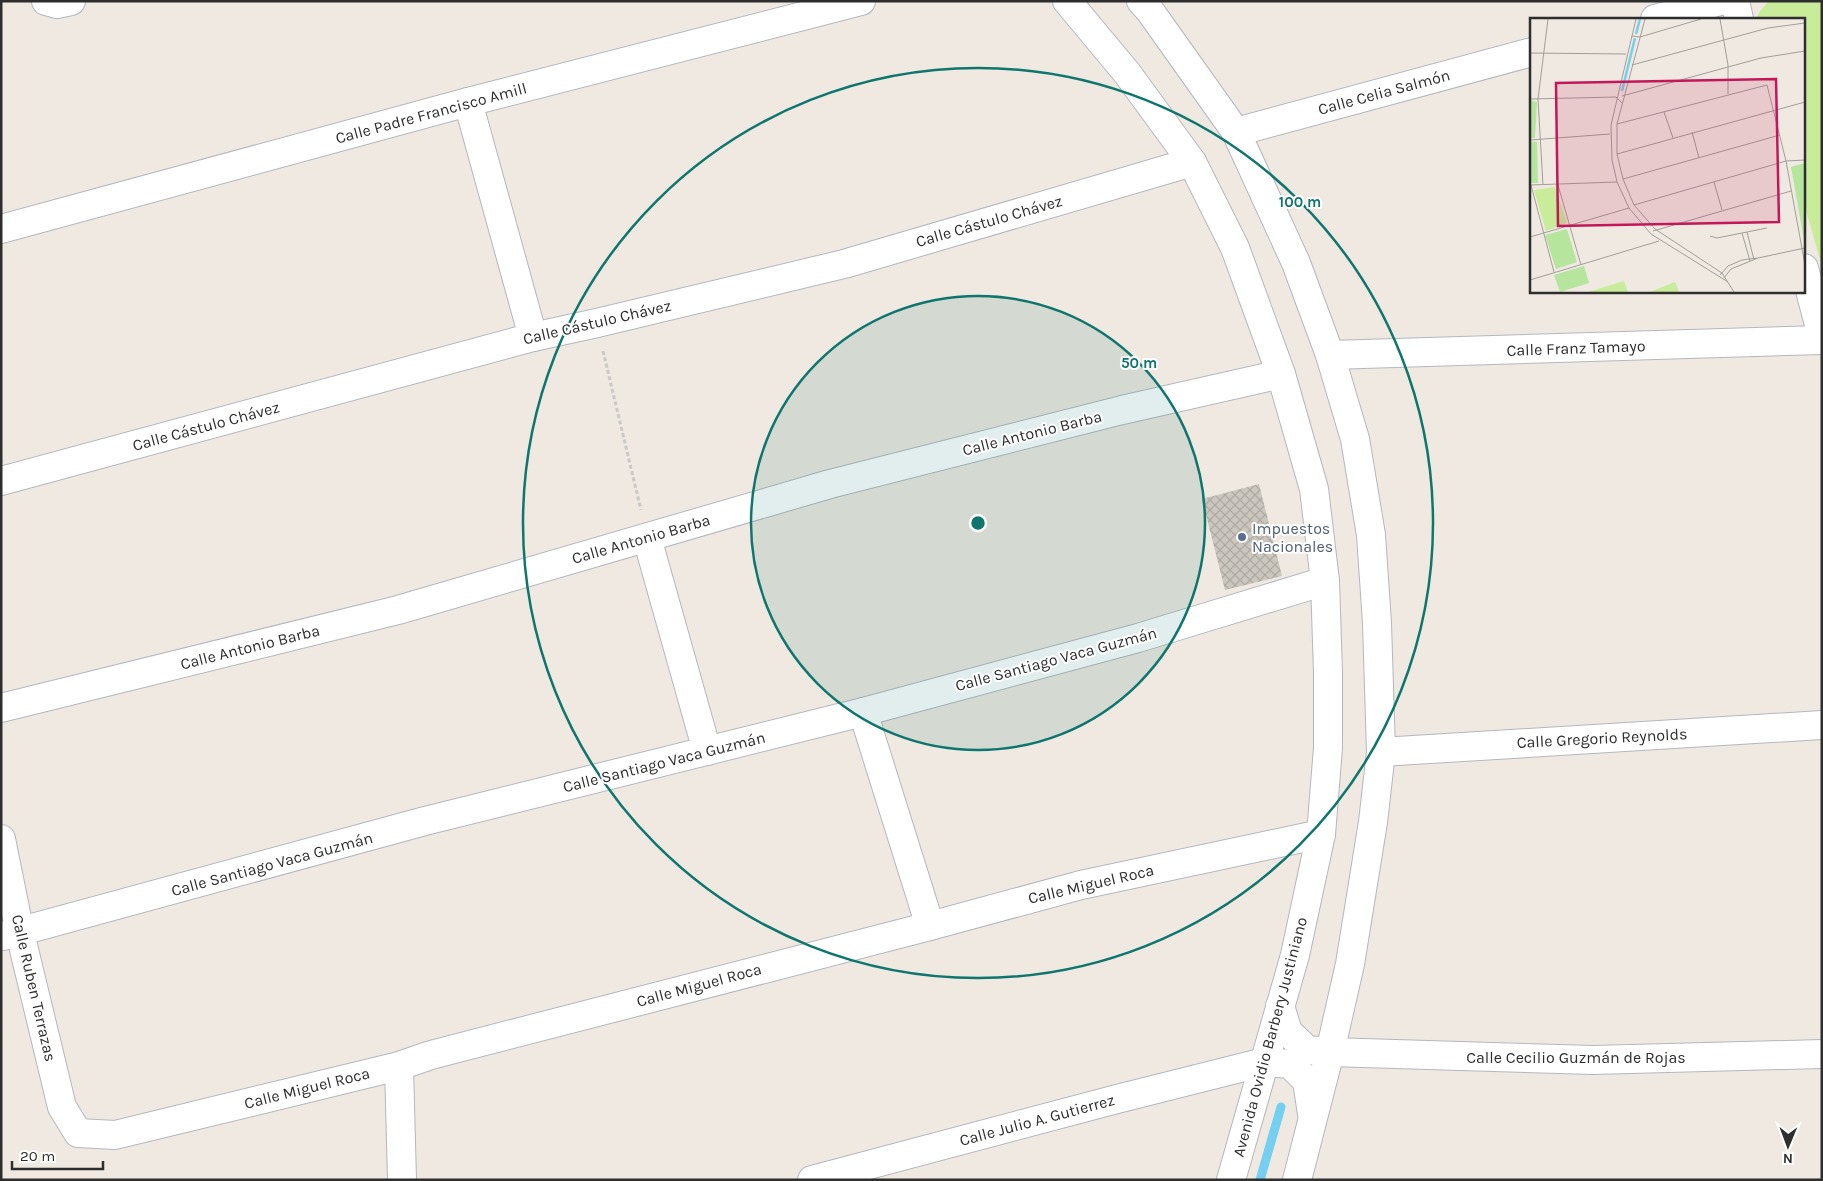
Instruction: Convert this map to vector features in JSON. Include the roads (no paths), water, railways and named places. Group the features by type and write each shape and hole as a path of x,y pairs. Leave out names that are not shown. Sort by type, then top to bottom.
{"street":[{"path":"46,1 57,4 71,1"},
{"name":"Calle Padre Francisco Amill","path":"1,229 468,102 861,1"},
{"name":"Avenida Ovidio Barbery Justiniano","path":"1067,1 1127,73 1192,162 1235,248 1281,374 1314,489 1325,581 1328,748 1320,834 1295,956 1231,1180"},
{"path":"1141,1 1236,132 1296,263 1330,355 1355,439 1371,535 1377,623 1381,752 1373,822 1350,964 1330,1052 1297,1180"},
{"path":"1659,18 1720,1"},
{"path":"1735,1 1739,18"},
{"name":"Calle Celia Salmón","path":"1236,132 1530,53"},
{"path":"468,102 533,337"},
{"name":"Calle Cástulo Chávez","path":"1,481 533,337 844,264 1192,162"},
{"path":"1806,276 1822,336"},
{"name":"Calle Franz Tamayo","path":"1330,355 1822,340"},
{"name":"Calle Antonio Barba","path":"1,708 398,610 830,484 1122,410 1281,374"},
{"path":"647,538 707,751"},
{"name":"Calle Santiago Vaca Guzmán","path":"11,935 425,822 863,712 1138,638 1325,581"},
{"path":"863,712 930,926"},
{"name":"Calle Gregorio Reynolds","path":"1381,752 1822,725"},
{"name":"Calle Miguel Roca","path":"78,1133 115,1135 399,1066 431,1055 1081,885 1320,834"},
{"name":"Calle Ruben Terrazas","path":"1,839 11,935 62,1106 78,1133"},
{"name":"Calle Cecilio Guzmán de Rojas","path":"1280,1006 1288,1032 1307,1050 1593,1060 1822,1054"},
{"name":"Calle Julio A. Gutierrez","path":"812,1180 1264,1062 1290,1064 1307,1081 1313,1118"},
{"path":"399,1066 402,1180"}],"waterway":[{"path":"1260,1180 1281,1107"}],"place":[{"name":"Impuestos Nacionales","path":"1242,537"}]}
